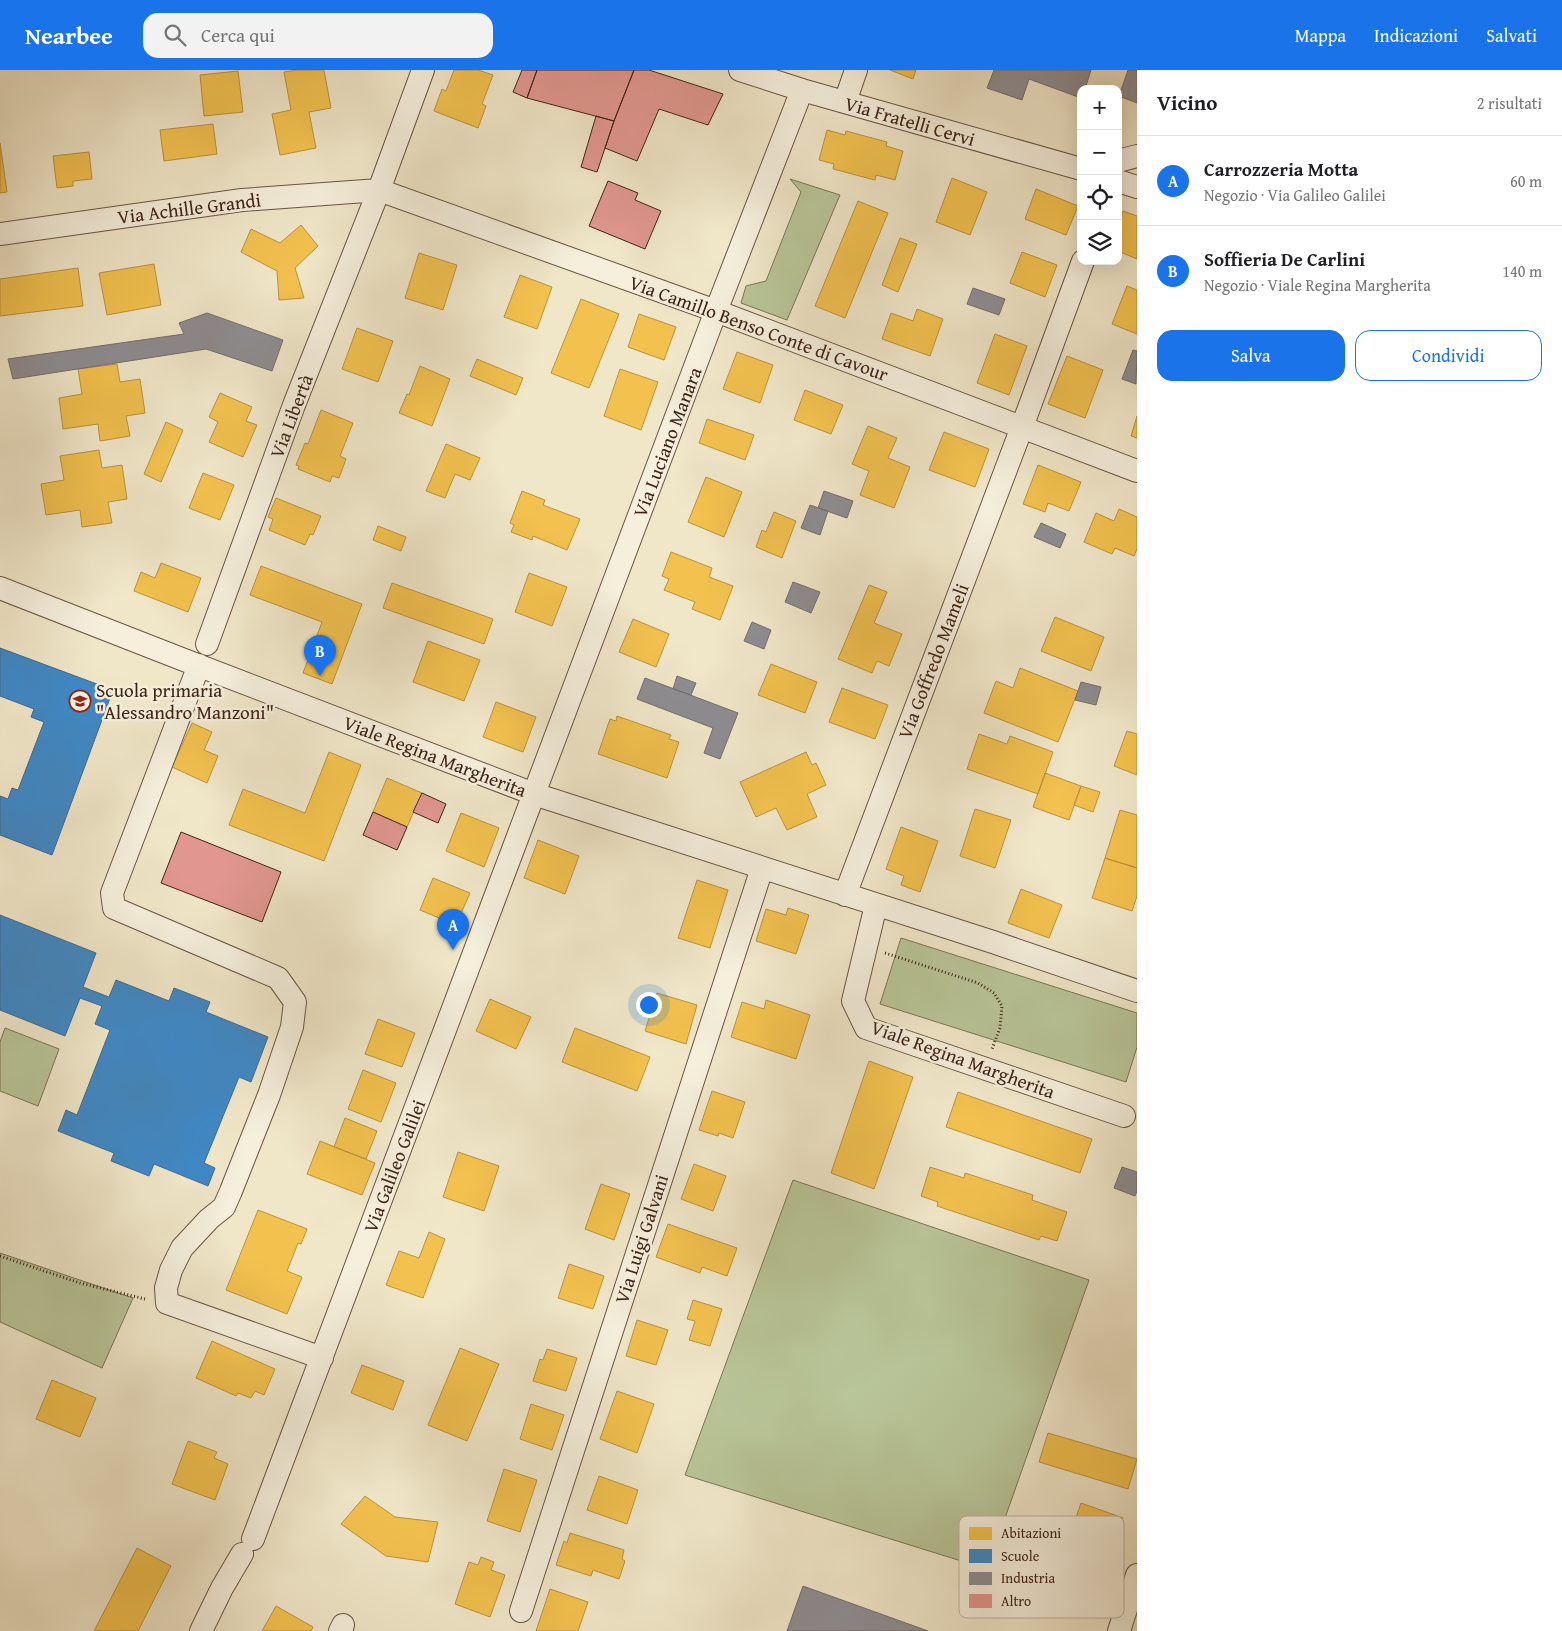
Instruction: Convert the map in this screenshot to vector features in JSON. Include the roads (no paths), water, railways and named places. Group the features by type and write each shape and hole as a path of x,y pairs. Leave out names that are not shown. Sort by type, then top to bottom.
{"street":[{"name":"Via Libertà","path":"207,644 294,405 380,190 423,70"},
{"name":"Via Fratelli Cervi","path":"740,70 802,90 1077,168"},
{"path":"845,102 856,70"},
{"name":"Via Luciano Manara","path":"534,794 716,311 802,90"},
{"path":"1122,160 1137,156"},
{"path":"1122,182 1137,187"},
{"name":"Via Achille Grandi","path":"0,234 242,200 380,190"},
{"name":"Via Camillo Benso Conte di Cavour","path":"380,190 716,311 1137,471"},
{"name":"Via Goffredo Mameli","path":"845,895 1022,427 1081,265"},
{"name":"Viale Regina Margherita","path":"0,588 534,794 994,942 1137,991"},
{"path":"199,666 112,893 114,908 278,978 295,1002 295,1007 292,1027 269,1095 232,1191 224,1207 209,1219 182,1248 171,1270 166,1288 167,1303 322,1358"},
{"name":"Via Galileo Galilei","path":"201,1631 222,1588 247,1546 322,1358 534,794"},
{"name":"Via Luigi Galvani","path":"521,1610 762,868"},
{"name":"Viale Regina Margherita","path":"876,905 853,1001 866,1028 1124,1116"},
{"path":"1124,1618 1137,1575"},
{"path":"1120,1631 1124,1618"}],"place":[{"name":"Soffieria De Carlini","path":"320,676"},
{"name":"Scuola primaria \"Alessandro Manzoni\"","path":"80,701"},
{"name":"Carrozzeria Motta","path":"453,950"}]}
